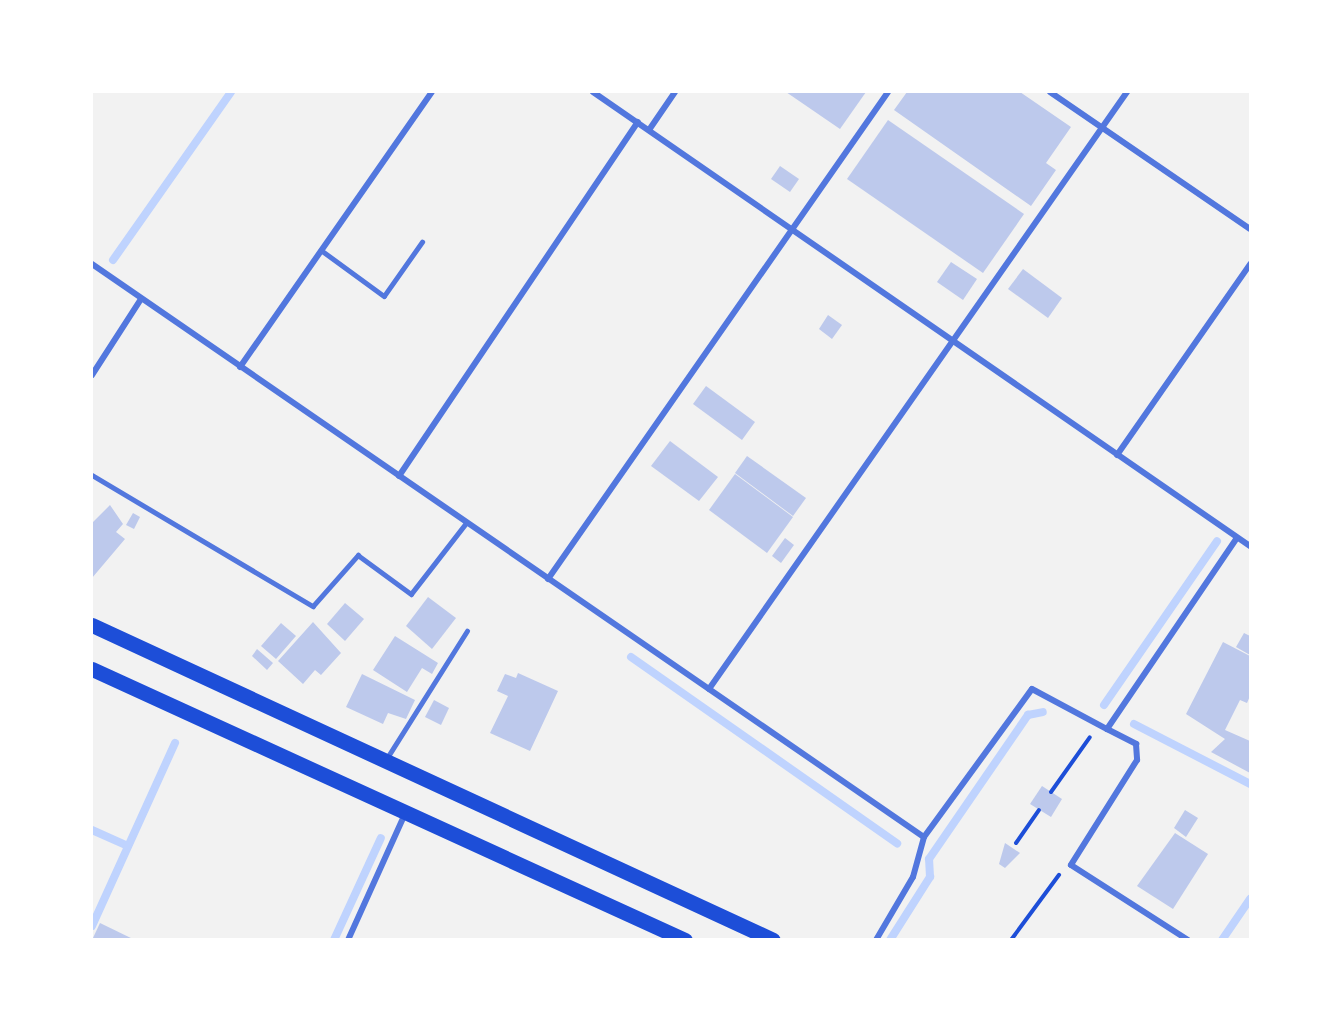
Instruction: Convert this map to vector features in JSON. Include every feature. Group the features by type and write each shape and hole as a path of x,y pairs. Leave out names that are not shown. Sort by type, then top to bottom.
{"main road":[{"path":"92,625 773,939"},
{"path":"92,669 685,939"}],"street":[{"path":"240,367 432,92"},
{"path":"593,92 1251,546"},
{"path":"649,130 675,92"},
{"path":"548,579 888,92"},
{"path":"1050,92 1251,229"},
{"path":"708,689 1127,92"},
{"path":"399,476 638,122"},
{"path":"92,264 924,837"},
{"path":"1117,455 1251,264"},
{"path":"92,375 141,298"},
{"path":"1107,729 1237,538"},
{"path":"876,939 913,877 924,837 1032,689 1136,744 1137,760 1071,865 1188,939"},
{"path":"348,939 406,812"}],"lane":[{"path":"321,250 384,296 422,242"},
{"path":"92,476 313,606 358,555 411,594 466,523"},
{"path":"385,761 467,631"}],"path":[{"path":"1051,792 1099,724"},
{"path":"1016,843 1039,810"},
{"path":"1011,939 1071,865"}],"building":[{"path":"786,92 866,92 840,129"},
{"path":"907,92 1020,92 1071,127 1046,163 1056,170 1031,206 894,110"},
{"path":"888,120 1024,214 983,273 847,179"},
{"path":"780,166 799,179 790,192 771,179"},
{"path":"951,262 977,279 963,300 937,282"},
{"path":"1023,269 1062,298 1048,318 1008,289"},
{"path":"828,315 842,325 832,339 819,329"},
{"path":"706,386 755,422 742,440 693,404"},
{"path":"670,441 718,477 699,501 651,466"},
{"path":"747,456 806,498 793,516 735,473"},
{"path":"735,474 793,517 767,553 709,510"},
{"path":"110,505 123,524 116,532 125,539 92,578 92,523"},
{"path":"133,513 140,517 134,529 126,525"},
{"path":"785,538 794,545 781,563 772,556"},
{"path":"428,597 456,618 432,649 406,626"},
{"path":"345,603 364,619 345,641 327,624"},
{"path":"313,622 341,653 321,675 315,670 303,684 278,661"},
{"path":"281,623 296,636 276,659 261,646"},
{"path":"1244,633 1250,636 1250,655 1236,647"},
{"path":"395,636 438,663 432,674 422,668 407,692 373,670"},
{"path":"1223,642 1250,656 1250,696 1247,703 1240,700 1225,730 1250,741 1250,773 1211,752 1225,739 1186,714"},
{"path":"257,649 273,663 267,670 252,656"},
{"path":"518,673 558,691 530,751 490,733 508,696 497,691 505,674 516,678"},
{"path":"362,674 415,700 406,719 388,713 383,724 346,707"},
{"path":"434,700 449,708 441,725 425,717"},
{"path":"1042,786 1062,799 1051,817 1030,804"},
{"path":"1185,810 1198,818 1186,837 1174,828"},
{"path":"1175,833 1208,854 1173,909 1137,886"},
{"path":"1005,843 1020,853 1005,868 999,864"},
{"path":"100,923 135,940 92,940"}],"waterway":[{"path":"113,260 231,92"},
{"path":"1104,705 1217,541"},
{"path":"631,657 897,843"},
{"path":"890,940 930,877 929,859 1028,715 1043,712"},
{"path":"1134,724 1250,784"},
{"path":"92,926 175,743"},
{"path":"92,830 128,846"},
{"path":"334,940 381,838"},
{"path":"1222,940 1250,899"}]}
